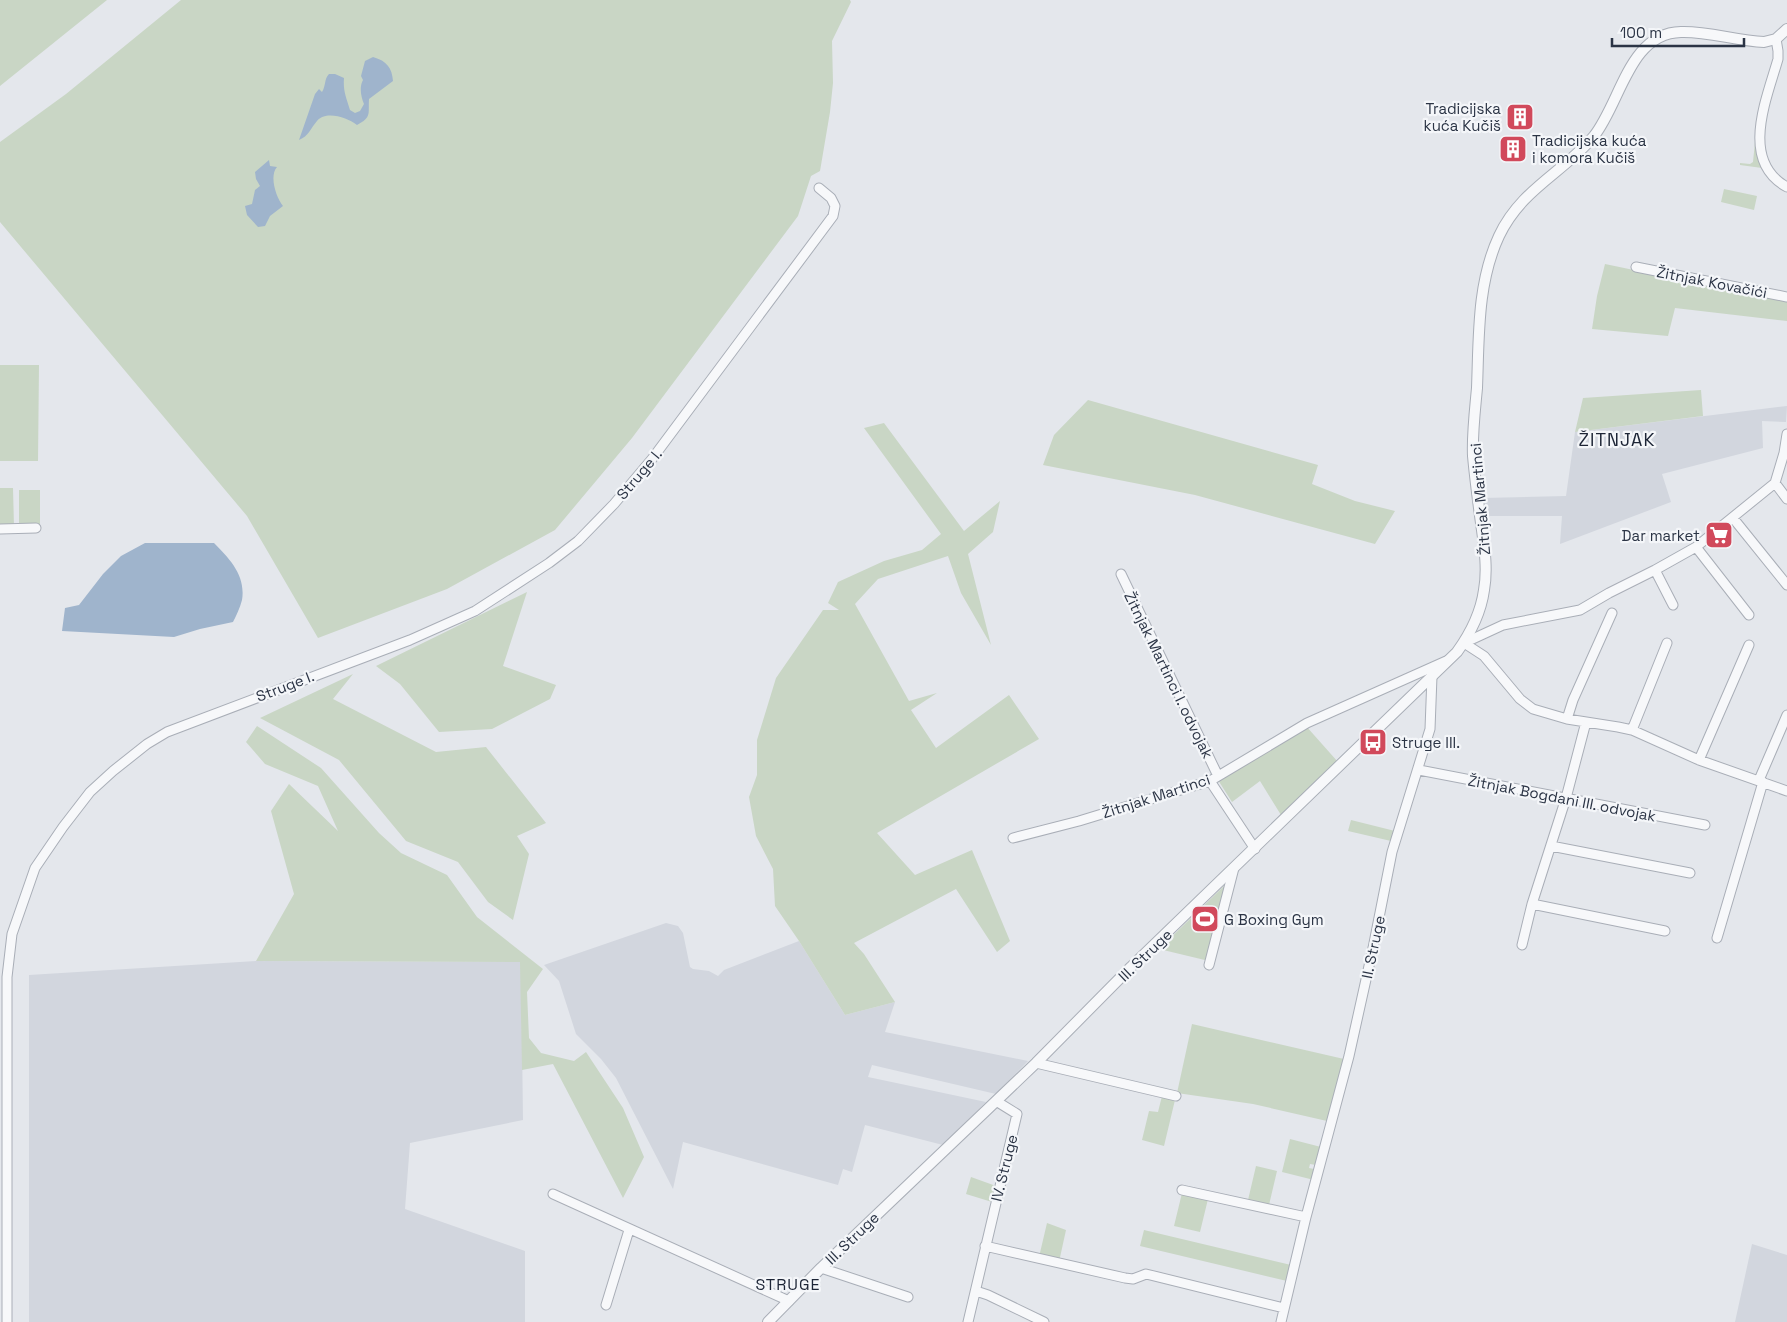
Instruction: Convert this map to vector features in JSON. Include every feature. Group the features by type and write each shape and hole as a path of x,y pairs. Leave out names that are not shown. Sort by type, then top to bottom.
{"street":[{"path":"1787,29 1776,39 1778,59 1760,121 1759,138 1763,160 1774,176 1787,187"},
{"name":"Žitnjak Martinci","path":"1013,838 1079,821 1214,778 1307,723 1449,660 1464,643 1470,631 1480,605 1485,583 1484,543 1473,453 1482,294 1490,257 1499,235 1518,205 1579,151 1593,136 1606,119 1635,60 1649,43 1658,37 1680,32 1693,32 1756,42 1776,39"},
{"name":"Struge I.","path":"7,1322 7,977 12,934 35,868 63,827 90,792 147,744 167,732 410,640 475,611 549,564 578,541 614,504 652,459 833,216 835,206 831,198 819,188"},
{"name":"Žitnjak Kovačići","path":"1636,268 1787,297"},
{"path":"1464,643 1503,625 1580,610 1696,547 1775,482 1784,453 1787,434"},
{"path":"1775,482 1787,499"},
{"path":"1733,518 1787,585"},
{"path":"0,529 36,528"},
{"path":"1696,547 1749,615"},
{"path":"1655,570 1673,604"},
{"name":"Žitnjak Martinci I. odvojak","path":"1121,574 1214,778"},
{"path":"1567,719 1573,700 1612,613"},
{"path":"1464,643 1484,656 1526,704 1540,712 1567,719 1632,730 1699,760 1787,791"},
{"path":"1632,730 1667,643"},
{"path":"1699,760 1749,645"},
{"name":"III. Struge","path":"768,1322 821,1268 1036,1063 1131,968 1449,660"},
{"name":"II. Struge","path":"1282,1322 1306,1217 1349,1056 1392,852 1404,809 1419,770 1430,729 1432,676"},
{"path":"1717,938 1761,781 1787,715"},
{"path":"1522,945 1532,904 1566,798 1586,722"},
{"name":"Žitnjak Bogdani III. odvojak","path":"1419,770 1704,825"},
{"path":"1214,778 1255,849"},
{"path":"1551,846 1690,873"},
{"path":"1209,964 1234,868"},
{"path":"1532,904 1665,931"},
{"path":"1036,1063 1176,1096"},
{"name":"IV. Struge","path":"968,1322 984,1246 1017,1114 996,1101"},
{"path":"1182,1190 1306,1217"},
{"path":"553,1194 789,1301"},
{"path":"606,1305 629,1230"},
{"path":"984,1246 1133,1279 1146,1274 1284,1308"},
{"name":"III. Struge","path":"821,1268 908,1297"},
{"path":"976,1291 1044,1322"}],"shaded area":[{"path":"1787,406 1786,422 1762,421 1763,448 1662,474 1671,502 1560,544 1562,516 1485,516 1483,498 1566,496 1575,432"},
{"path":"666,923 678,926 683,933 690,967 693,969 709,971 718,976 724,970 799,941 845,1015 895,1002 885,1032 1028,1061 996,1094 872,1065 868,1077 986,1102 943,1145 865,1125 852,1172 843,1169 838,1185 683,1142 673,1189 616,1078 601,1059 576,1034 559,981 544,965"},
{"path":"256,961 521,962 523,1120 410,1143 405,1209 525,1251 525,1322 29,1322 29,975"},
{"path":"1752,1244 1787,1255 1787,1322 1735,1322"}],"green space":[{"path":"0,0 107,0 0,86"},
{"path":"181,0 850,0 851,2 832,41 833,83 820,171 811,176 798,216 632,438 555,530 447,589 318,638 247,516 0,222 0,142 66,94"},
{"path":"1756,132 1762,168 1740,165 1740,163 1750,164 1753,162"},
{"path":"1724,189 1757,196 1754,210 1721,202"},
{"path":"1605,264 1787,302 1787,321 1675,308 1668,336 1592,329 1597,296"},
{"path":"0,365 39,365 38,461 0,461"},
{"path":"1701,390 1703,416 1575,432 1583,398"},
{"path":"1088,400 1318,465 1312,484 1355,501 1395,511 1375,544 1195,495 1043,465 1054,435"},
{"path":"884,423 964,531 1000,501 993,532 968,554 991,645 961,593 948,556 878,579 855,604 909,701 937,693 911,710 936,748 1009,695 1039,739 877,833 915,875 972,850 1010,941 997,952 956,889 854,943 864,954 895,1002 845,1015 775,906 773,869 756,836 749,797 757,775 757,740 776,678 823,610 839,610 828,603 838,582 884,561 922,550 941,534 864,428"},
{"path":"0,488 13,488 14,527 0,527"},
{"path":"19,490 40,490 40,526 19,526"},
{"path":"527,592 503,666 556,685 550,699 492,729 439,732 400,684 376,666"},
{"path":"353,674 333,699 436,752 486,747 546,823 517,836 529,854 513,920 488,902 458,862 406,841 339,760 260,718"},
{"path":"257,726 321,768 379,833 401,853 447,875 477,917 543,969 527,992 529,1038 541,1053 574,1061 586,1052 623,1108 644,1157 623,1198 553,1064 522,1070 520,962 256,961 294,894 271,811 289,784 338,831 318,786 265,764 246,742"},
{"path":"1306,726 1338,762 1281,815 1260,781 1232,802 1218,780"},
{"path":"1351,820 1395,831 1391,841 1348,831"},
{"name":"G Boxing Gym","path":"1224,886 1228,889 1209,961 1159,949"},
{"path":"1192,1024 1344,1059 1327,1121 1253,1104 1177,1093"},
{"path":"1162,1096 1175,1100 1164,1146 1142,1140 1149,1111 1158,1112"},
{"path":"1290,1139 1321,1147 1316,1165 1310,1164 1309,1168 1314,1169 1314,1180 1282,1172"},
{"path":"1256,1166 1277,1171 1269,1205 1248,1200"},
{"path":"971,1177 996,1186 992,1202 966,1194"},
{"path":"1182,1193 1208,1199 1200,1232 1174,1226"},
{"path":"1047,1223 1066,1230 1059,1262 1039,1257"},
{"path":"1144,1230 1291,1265 1287,1281 1140,1246"}],"water":[{"path":"373,57 388,66 393,81 369,99 368,115 365,120 357,125 337,116 326,116 317,121 307,134 299,140 315,94 319,89 322,92 329,74 335,74 344,78 344,90 350,110 355,113 360,111 364,104 361,92 363,80 361,76 365,61"},
{"path":"269,160 270,166 277,167 274,176 274,186 283,206 270,216 265,226 258,227 247,215 245,206 252,204 255,190 260,186 255,172"},
{"path":"145,543 214,543 236,568 242,583 242,600 233,622 174,637 62,631 65,608 79,605 103,574 121,556"}],"place":[{"name":"Tradicijska kuća Kučiš","path":"1520,117"},
{"name":"Tradicijska kuća i komora Kučiš","path":"1513,149"},
{"name":"Dar market","path":"1719,535"},
{"name":"Struge III.","path":"1373,742"},
{"name":"G Boxing Gym","path":"1205,919"}],"district":[{"name":"ŽITNJAK","path":"1617,439"},
{"name":"STRUGE","path":"788,1284"}]}
